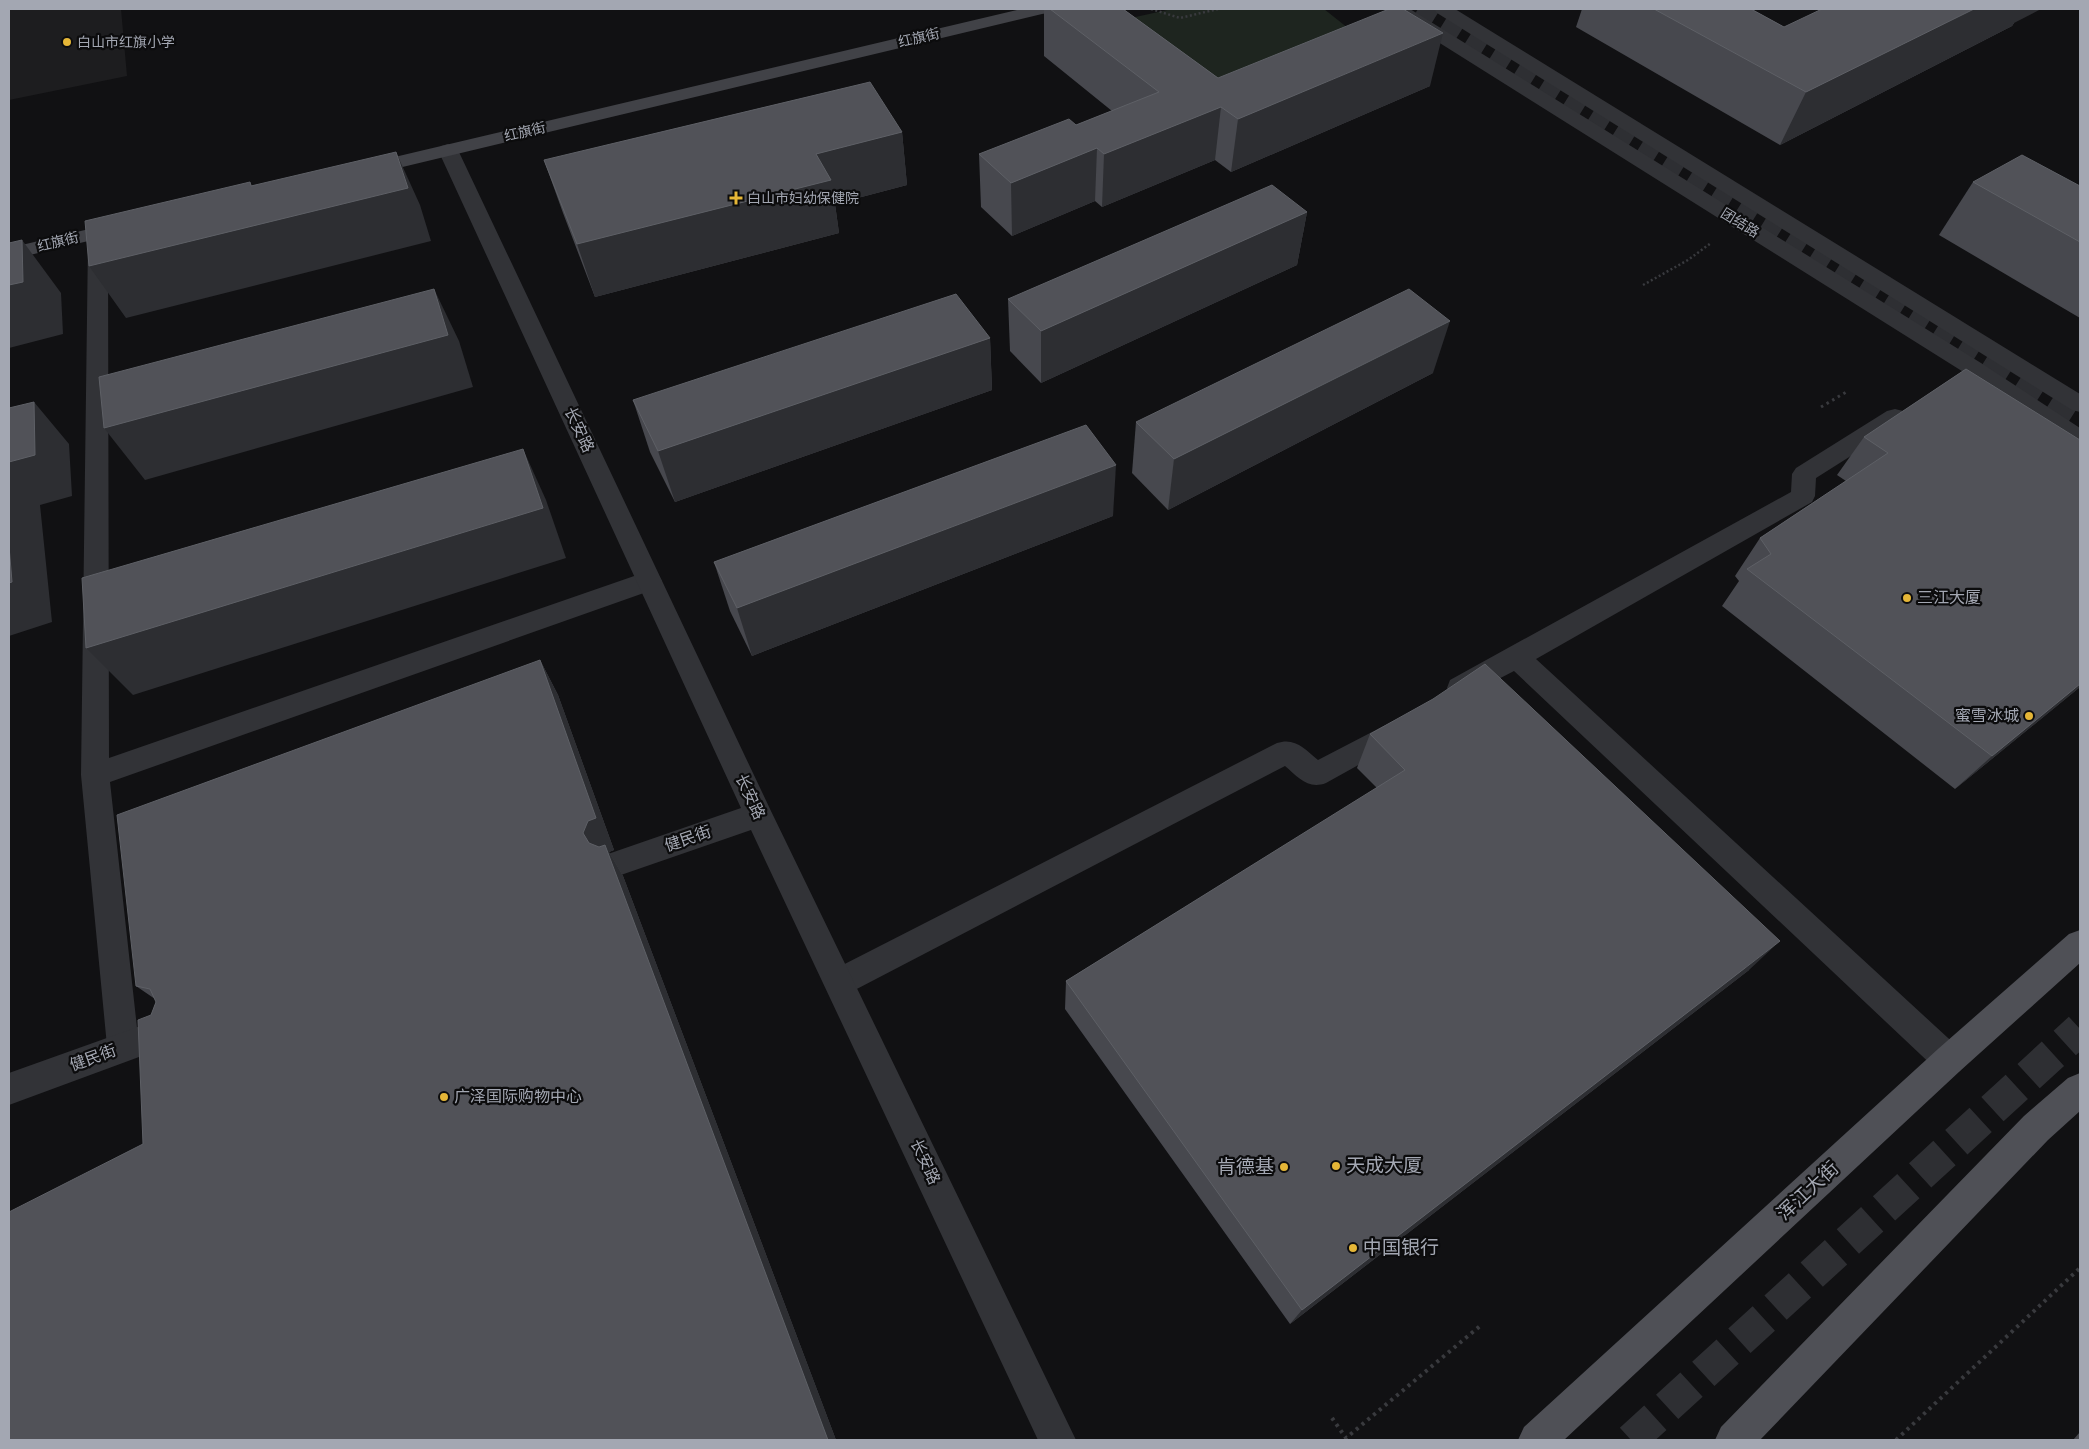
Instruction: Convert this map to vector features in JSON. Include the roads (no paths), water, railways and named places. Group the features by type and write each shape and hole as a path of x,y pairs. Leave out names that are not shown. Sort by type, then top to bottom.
{"main road":[{"name":"红旗街","path":"351,173 1042,9"},
{"name":"红旗街","path":"9,254 137,224"},
{"name":"浑江大街","path":"1538,1440 1949,1060 2080,944"},
{"path":"1734,1440 2036,1128 2080,1089"}],"street":[{"name":"团结路","path":"1398,9 1973,368 2080,439"},
{"name":"团结路","path":"1443,9 2080,404"},
{"name":"长安路","path":"448,150 758,815 840,982 1057,1440"},
{"path":"98,233 95,775 123,1046"},
{"path":"1950,382 1973,368"},
{"path":"840,982 1287,751 1316,775 1429,709 1465,685 1803,496 1804,474 1918,402"},
{"path":"95,775 649,580"},
{"path":"1516,658 1949,1060"},
{"name":"健民街","path":"618,863 758,815"},
{"name":"健民街","path":"9,1089 123,1046 177,1028"}],"tunnel":[{"path":"1418,9 1987,365"},
{"path":"1985,363 2080,423"},
{"path":"1631,1440 2080,1029"}],"place":[{"name":"白山市红旗小学","path":"67,42"},
{"name":"白山市妇幼保健院","path":"736,198"},
{"name":"三江大厦","path":"1907,598"},
{"name":"蜜雪冰城","path":"2029,716"},
{"name":"广泽国际购物中心","path":"444,1097"},
{"name":"天成大厦","path":"1336,1166"},
{"name":"肯德基","path":"1284,1167"},
{"name":"中国银行","path":"1353,1248"}]}
